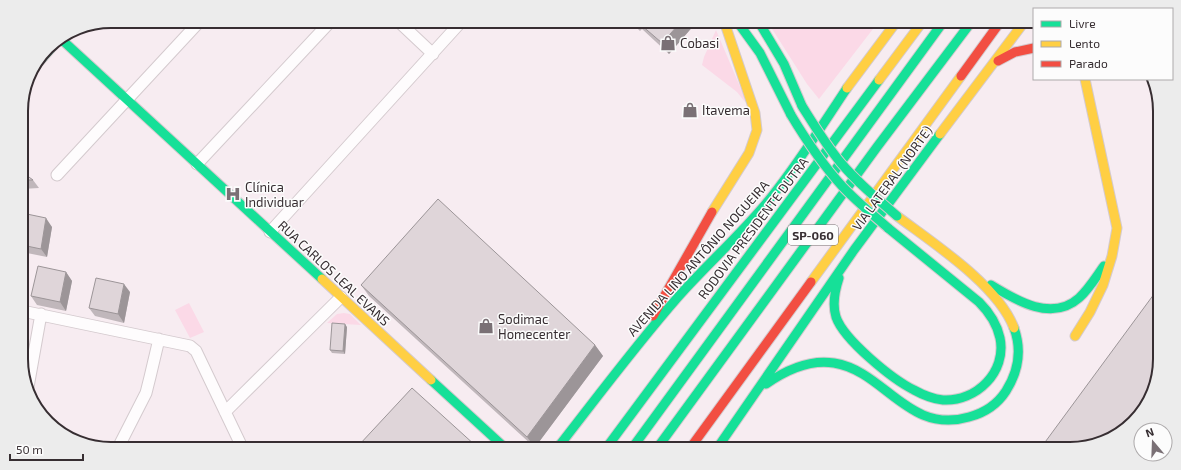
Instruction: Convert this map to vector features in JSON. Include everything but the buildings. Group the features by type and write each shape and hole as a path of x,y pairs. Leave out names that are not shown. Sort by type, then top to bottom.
{"main road":[{"path":"642,340 653,315 709,218 749,153 755,138 755,113 726,28"},
{"path":"742,28 760,53 802,134 836,179 850,194 888,228 988,311 998,328 1001,350 997,367 990,381 974,393 963,398 940,400 917,392 870,358 849,337 840,324 833,305 834,292 837,282 842,270 854,250"},
{"path":"759,390 781,374 796,367 814,362 835,363 847,365 855,369 912,410 920,414 934,419 955,420 976,416 983,413 1002,395 1013,379 1017,370 1019,345 1017,334 999,302 970,273 897,216 860,184 837,159 802,106 772,43 763,28"},
{"name":"AVENIDA LINO ANTÔNIO NOGUEIRA","path":"562,442 642,340 679,296 744,230 792,171 854,78 892,28"},
{"name":"RODOVIA PRESIDENTE DUTRA","path":"611,442 918,28"},
{"name":"SP-060","path":"637,442 939,28"},
{"name":"SP-060","path":"662,442 966,28"},
{"name":"SP-060","path":"877,147 976,28"},
{"name":"SP-060","path":"695,442 996,28"},
{"name":"VIA LATERAL (NORTE)","path":"722,442 759,390 854,250 1020,28"},
{"name":"RUA CARLOS LEAL EVANS","path":"65,42 499,442"},
{"path":"989,68 1008,54 1026,48 1033,48"},
{"path":"1078,80 1090,103"},
{"path":"1063,307 1073,319 1075,336 1088,318 1098,297 1116,240 1117,228 1085,80"},
{"path":"715,300 724,277 790,186 792,171"},
{"path":"970,273 1009,296 1028,305 1047,310 1063,307 1078,299 1092,283 1113,253"},
{"path":"700,404 714,370"}],"street":[{"path":"57,175 128,101 194,28"},
{"path":"197,164 324,28"},
{"path":"405,28 433,54"},
{"path":"270,232 456,28"},
{"path":"225,412 341,297"},
{"path":"28,312 160,339 190,346 195,349 240,442"},
{"path":"30,375 41,314"},
{"path":"121,442 146,393 160,339"}],"shaded area":[{"path":"772,28 874,28 819,99 807,84"},
{"path":"716,30 744,96 745,102 737,92 702,65"},
{"path":"189,303 204,332 190,338 175,310"},
{"path":"337,314 350,314 361,325 327,323"}],"traffic: fast":[{"path":"742,28 760,53 791,115"},
{"path":"762,28 784,64 802,106"},
{"path":"637,442 939,28"},
{"path":"662,442 877,147 967,28"},
{"path":"65,42 322,279"},
{"path":"611,442 879,80"},
{"path":"562,442 662,315 762,209 802,156 847,88"},
{"path":"802,106 825,142 847,170 860,184 897,216"},
{"path":"791,115 802,134 835,178 853,197 888,228"},
{"path":"721,442 854,250 940,134"},
{"path":"839,278 835,292 834,307 836,317 841,326 848,337 858,347 882,368 905,385 921,394 943,400 967,396 986,382 994,373 999,362 1001,351 999,333 992,318 979,302 888,228"},
{"path":"991,285 1023,302 1046,309 1058,308 1069,305 1079,298 1104,266"},
{"path":"766,384 790,370 807,364 825,362 834,363 852,368 868,377 913,410 929,417 948,420 969,417 985,411 994,404 1002,396 1010,384 1018,361 1018,344 1014,328"},
{"path":"431,380 499,442"}],"traffic: slow":[{"path":"712,212 749,153 757,130 755,113 726,28"},
{"path":"847,88 892,28"},
{"path":"879,80 918,28"},
{"path":"940,134 1020,28"},
{"path":"811,282 961,76"},
{"path":"1075,336 1090,312 1103,285 1112,256 1117,228 1085,80"},
{"path":"897,216 946,252 979,281 994,296 1006,312 1014,328"},
{"path":"322,279 431,380"}],"traffic: jam":[{"path":"961,76 996,28"},
{"path":"998,61 1015,52 1033,48"},
{"path":"653,316 712,212"},
{"path":"695,442 811,282"}],"place":[{"name":"Cobasi","path":"668,43"},
{"name":"Itavema","path":"690,110"},
{"name":"Clínica Individuar","path":"233,194"},
{"name":"Sodimac Homecenter","path":"486,326"}]}
